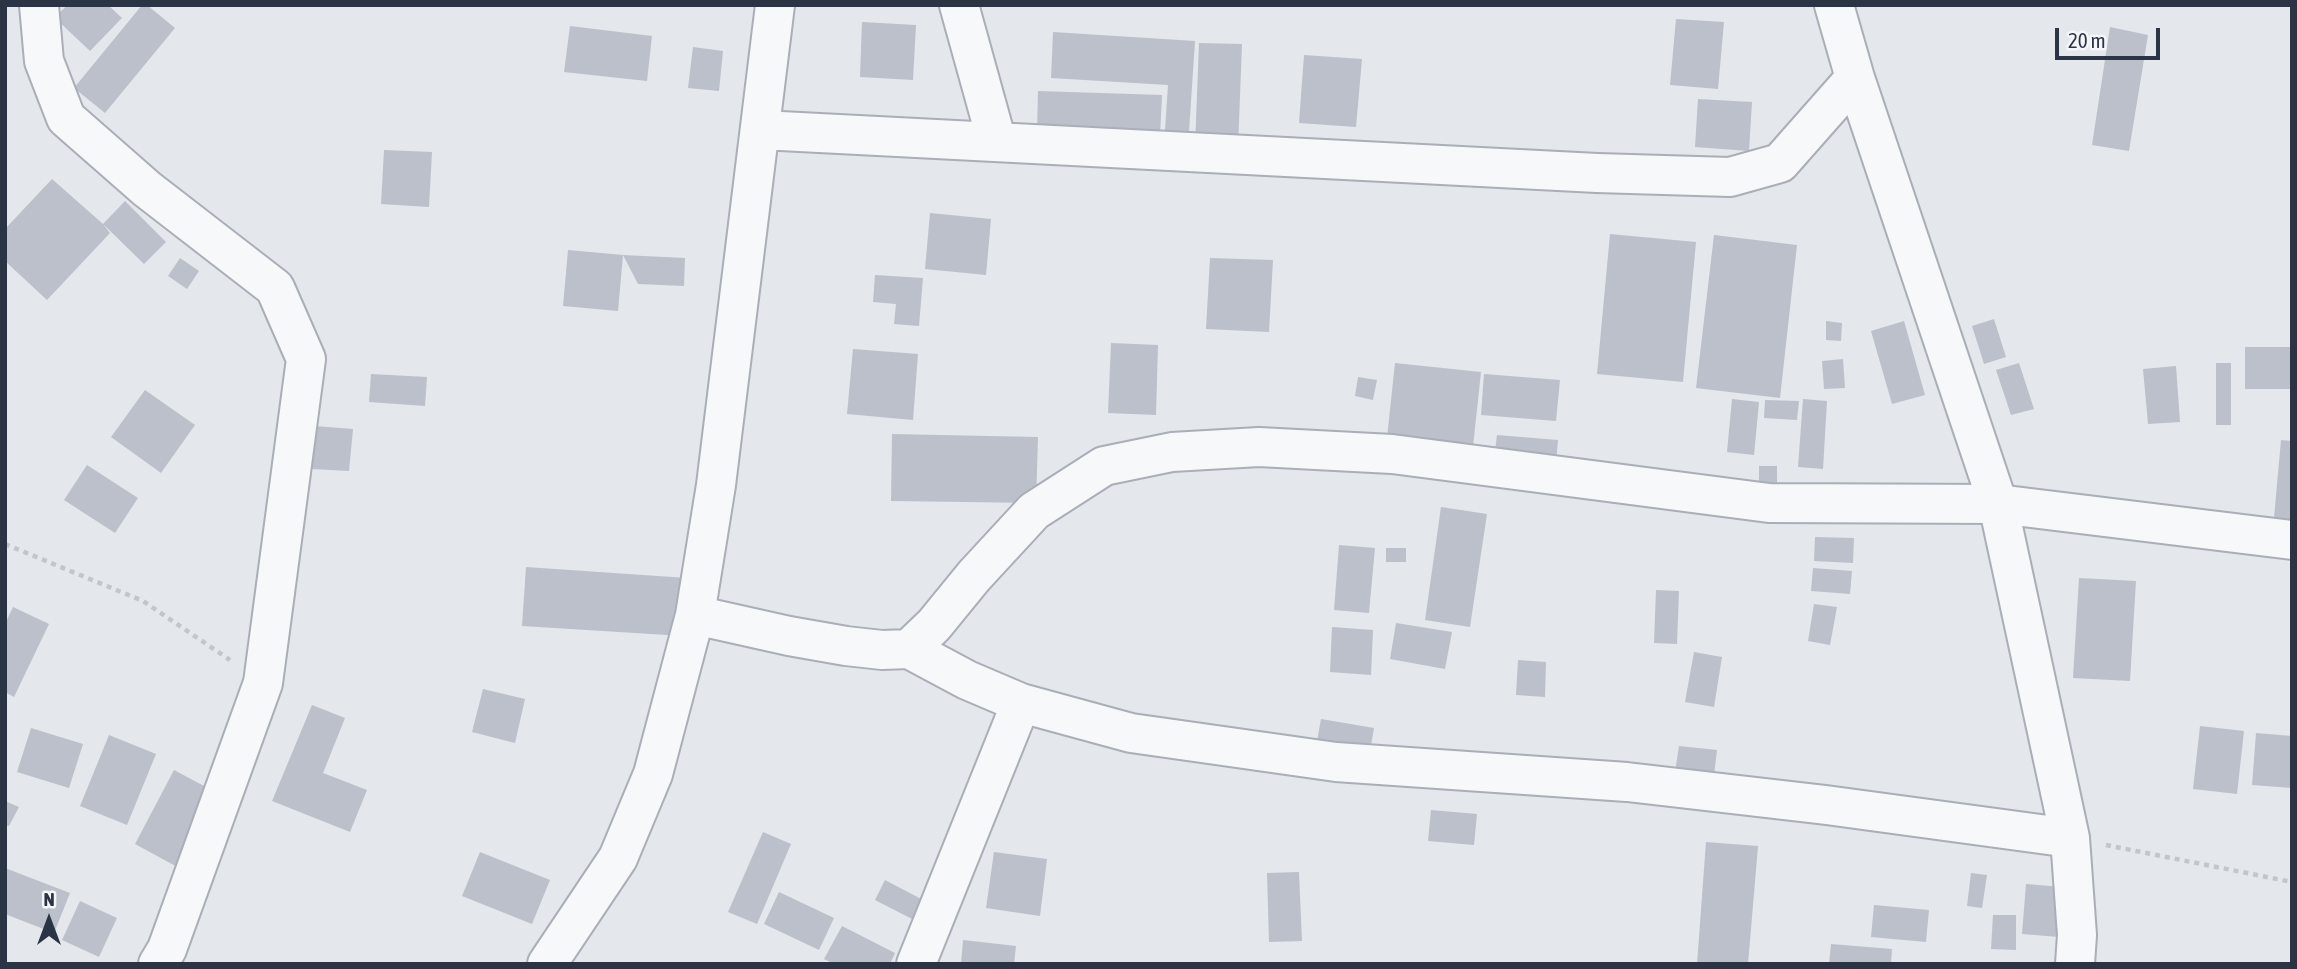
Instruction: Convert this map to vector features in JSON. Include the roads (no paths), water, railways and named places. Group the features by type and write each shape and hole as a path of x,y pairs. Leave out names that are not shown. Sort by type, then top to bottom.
{"street":[{"path":"39,5 44,61 66,118 147,189 275,288 306,359 263,683 167,949 158,964"},
{"path":"547,964 618,858 648,786 695,615 716,485 775,5"},
{"path":"959,5 998,142"},
{"path":"1834,5 1855,78 1998,504 2070,838 2077,935 2075,964"},
{"path":"761,130 1597,173 1730,177 1780,163 1855,78"},
{"path":"909,649 934,625 974,576 1034,511 1104,466 1172,452 1259,447 1392,454 1769,503 1998,504 2292,540"},
{"path":"695,615 846,646 882,650 909,649 967,680 1021,703 1131,733 1336,762 1627,782 1826,805 2070,838"},
{"path":"916,964 1021,703"}]}
